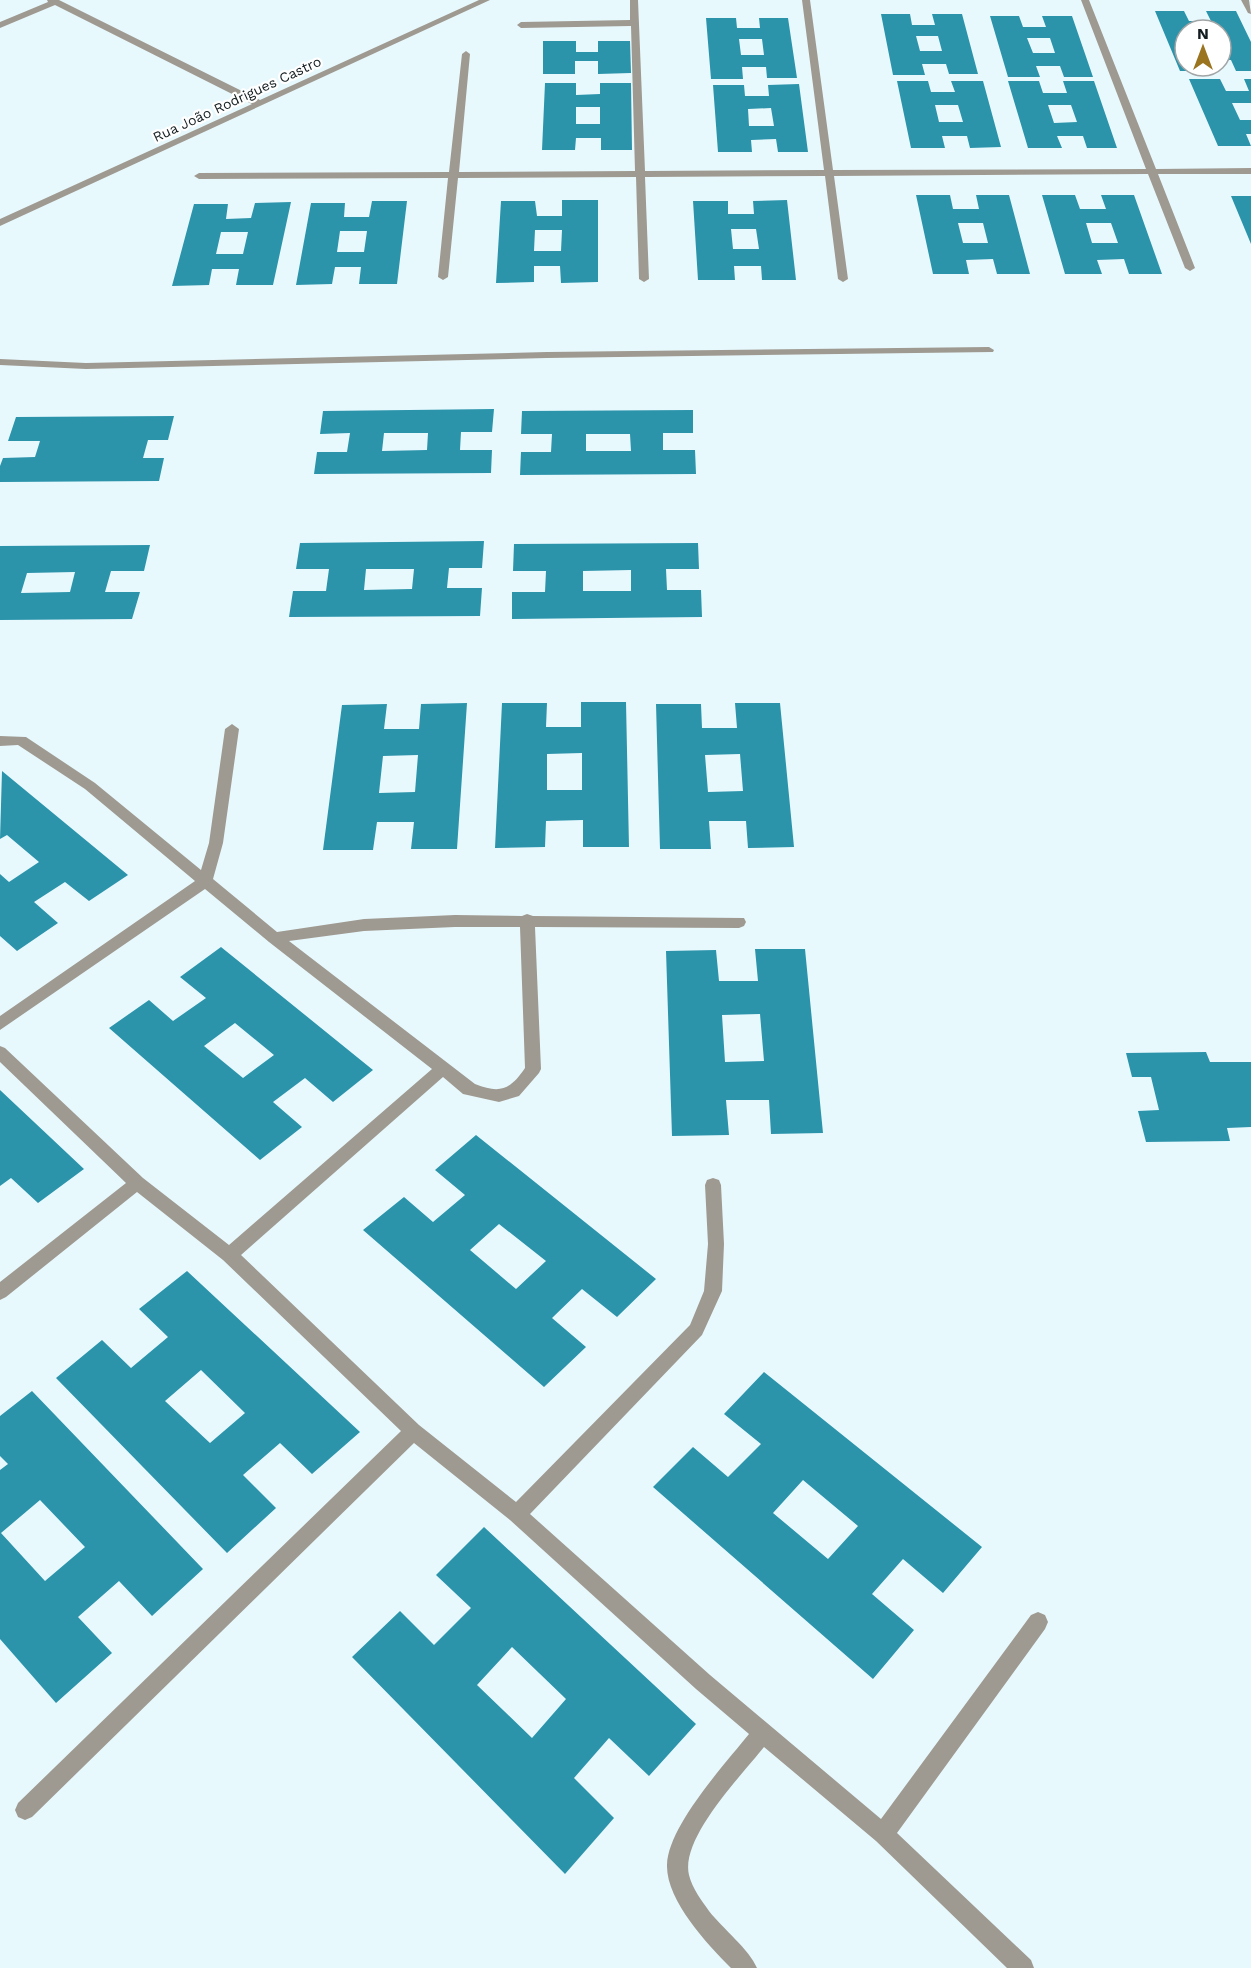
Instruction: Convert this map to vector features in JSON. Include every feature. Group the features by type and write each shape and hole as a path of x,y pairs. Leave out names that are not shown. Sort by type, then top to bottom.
{"street":[{"name":"Rua João Rodrigues Castro","path":"0,223 486,0"},
{"path":"634,0 644,279"},
{"path":"806,0 843,279"},
{"path":"1085,0 1190,268"},
{"path":"0,25 54,1 260,104"},
{"path":"521,25 635,23"},
{"path":"443,277 466,54"},
{"path":"199,176 1251,171"},
{"path":"0,362 86,366 547,355 989,350"},
{"path":"0,1024 205,881 216,843 232,729"},
{"path":"0,741 21,740 90,786 274,938 442,1069 469,1089 487,1096 508,1096 523,1084 533,1069 527,919"},
{"path":"274,938 364,925 527,919 739,922"},
{"path":"0,1052 137,1183 229,1255 413,1431 517,1514 762,1734 883,1834 1023,1968"},
{"path":"229,1255 442,1069"},
{"path":"0,1292 137,1183"},
{"path":"517,1514 696,1330 714,1291 716,1244 713,1185"},
{"path":"25,1810 413,1431"},
{"path":"883,1834 1038,1622"},
{"path":"746,1968 731,1954 687,1900 676,1864 687,1832 762,1734"}],"building":[{"path":"1155,11 1184,11 1188,18 1173,18 1173,54"},
{"path":"1206,11 1236,11 1251,42 1251,71 1236,71 1233,64 1233,18 1210,18"},
{"path":"881,14 910,14 912,25 935,25 932,14 962,14 978,74 949,74 946,64 922,64 925,75 893,75","holes":["916,36 938,36 942,51 920,51"]},
{"path":"990,16 1019,16 1023,27 1046,27 1042,16 1072,16 1093,77 1064,77 1060,66 1036,66 1040,77 1008,77","holes":["1027,38 1050,38 1055,53 1033,53"]},
{"path":"706,18 736,18 737,28 760,28 759,18 788,18 797,78 767,78 766,67 742,67 743,79 711,79","holes":["739,39 762,39 764,55 741,55"]},
{"path":"543,41 576,41 576,52 598,52 598,41 630,41 631,73 598,74 598,61 575,61 575,74 543,74"},
{"path":"1189,79 1220,79 1226,91 1249,91 1244,79 1251,79 1251,103 1232,103 1240,120 1251,120 1251,134 1246,134 1251,146 1218,146"},
{"path":"897,81 928,81 931,92 955,92 951,81 983,81 1001,147 970,148 967,136 942,136 945,148 911,148","holes":["935,105 958,105 963,122 939,122"]},
{"path":"1008,81 1039,81 1043,93 1067,93 1063,81 1094,81 1117,148 1087,148 1083,136 1057,136 1062,148 1028,148","holes":["1048,105 1071,105 1077,122 1054,123"]},
{"path":"545,83 576,83 576,95 600,94 600,83 631,83 632,150 601,150 601,138 576,138 575,150 542,150","holes":["576,107 600,107 600,124 576,124"]},
{"path":"799,84 808,152 778,152 776,139 751,140 752,152 718,152 713,85 744,85 745,96 769,96 768,85","holes":["771,108 774,126 749,126 748,109"]},
{"path":"916,195 950,195 953,209 979,209 976,195 1009,195 1030,274 997,274 993,259 966,260 969,274 933,274","holes":["958,223 983,223 988,243 963,243"]},
{"path":"1042,195 1075,195 1080,209 1106,209 1101,195 1134,195 1162,274 1129,274 1124,259 1097,260 1102,274 1065,274","holes":["1086,223 1111,223 1118,243 1092,243"]},
{"path":"1231,196 1251,196 1251,244"},
{"path":"562,200 598,200 598,282 561,283 560,266 534,266 534,282 496,283 501,201 535,201 537,216 562,216","holes":["535,230 562,230 561,251 534,251"]},
{"path":"787,200 796,280 762,280 761,266 734,266 735,280 698,280 693,201 728,201 728,214 754,214 753,201","holes":["731,229 756,229 759,249 733,249"]},
{"path":"372,201 407,201 397,284 359,284 361,267 335,267 332,284 296,285 311,203 345,203 344,217 369,217","holes":["340,231 367,231 364,252 337,252"]},
{"path":"291,202 273,285 236,285 239,269 212,269 209,285 172,286 194,204 228,204 226,219 251,218 255,203","holes":["221,232 248,232 243,254 216,254"]},
{"path":"494,409 492,432 461,432 460,450 492,450 491,473 314,474 317,452 347,452 350,433 320,434 323,411","holes":["384,433 428,433 427,450 382,451"]},
{"path":"693,410 693,433 663,433 663,450 695,450 696,474 520,475 521,452 551,452 552,434 521,434 522,411","holes":["586,434 630,434 631,451 586,451"]},
{"path":"174,416 168,440 148,440 143,458 164,458 159,481 0,482 0,466 3,458 35,457 40,441 8,441 16,417"},
{"path":"484,541 482,568 449,568 447,588 482,588 480,616 289,617 293,591 326,591 329,569 296,569 300,543","holes":["366,569 414,569 412,589 364,590"]},
{"path":"698,543 699,569 666,569 667,590 701,590 702,617 512,619 512,592 545,592 546,571 513,571 514,544","holes":["631,570 631,591 583,591 583,571"]},
{"path":"150,545 144,571 111,571 105,592 140,592 132,619 0,620 0,546","holes":["75,572 70,592 21,593 27,573"]},
{"path":"581,702 626,702 629,847 583,847 583,820 546,821 545,847 495,848 502,703 547,703 546,727 581,727","holes":["582,753 582,790 547,790 547,754"]},
{"path":"467,703 457,849 411,849 414,822 377,822 373,850 323,850 342,705 387,704 384,729 419,729 421,704","holes":["418,755 415,792 379,793 383,756"]},
{"path":"735,703 780,703 794,847 748,848 746,821 709,821 711,849 660,849 656,704 701,704 702,728 737,728","holes":["740,754 743,791 708,792 705,755"]},
{"path":"2,771 128,875 89,901 65,882 34,902 58,923 17,951 0,936 0,874 9,882 39,862 7,835 0,839"},
{"path":"221,947 373,1070 333,1102 305,1078 273,1102 302,1127 260,1160 109,1028 149,1000 173,1021 206,998 180,977","holes":["235,1023 274,1055 243,1078 204,1046"]},
{"path":"755,949 805,949 823,1133 771,1134 769,1100 726,1100 729,1135 672,1136 666,951 716,950 719,981 758,981","holes":["760,1014 764,1061 725,1062 722,1015"]},
{"path":"1206,1052 1210,1062 1251,1062 1251,1127 1227,1128 1230,1141 1146,1142 1138,1111 1159,1110 1151,1077 1132,1077 1126,1053"},
{"path":"0,1090 84,1169 38,1203 11,1178 0,1186"},
{"path":"476,1135 656,1279 617,1317 582,1289 552,1318 586,1347 544,1387 363,1230 404,1197 433,1222 465,1195 435,1170","holes":["499,1224 546,1261 516,1289 470,1250"]},
{"path":"187,1271 360,1432 312,1474 280,1443 243,1475 276,1508 227,1553 56,1378 102,1340 131,1368 168,1337 139,1309","holes":["201,1370 245,1413 210,1443 165,1401"]},
{"path":"764,1372 982,1547 943,1593 903,1559 872,1594 914,1630 873,1679 653,1487 693,1447 728,1477 761,1444 724,1414","holes":["803,1480 858,1526 828,1559 773,1513"]},
{"path":"32,1391 203,1569 152,1616 119,1581 78,1617 112,1653 56,1703 0,1639 0,1470 8,1464 0,1456 0,1416","holes":["40,1500 85,1547 45,1581 1,1533"]},
{"path":"484,1527 696,1724 649,1776 609,1738 574,1778 614,1818 565,1874 352,1657 400,1611 434,1645 471,1608 436,1575","holes":["512,1647 566,1699 532,1738 477,1685"]}]}
